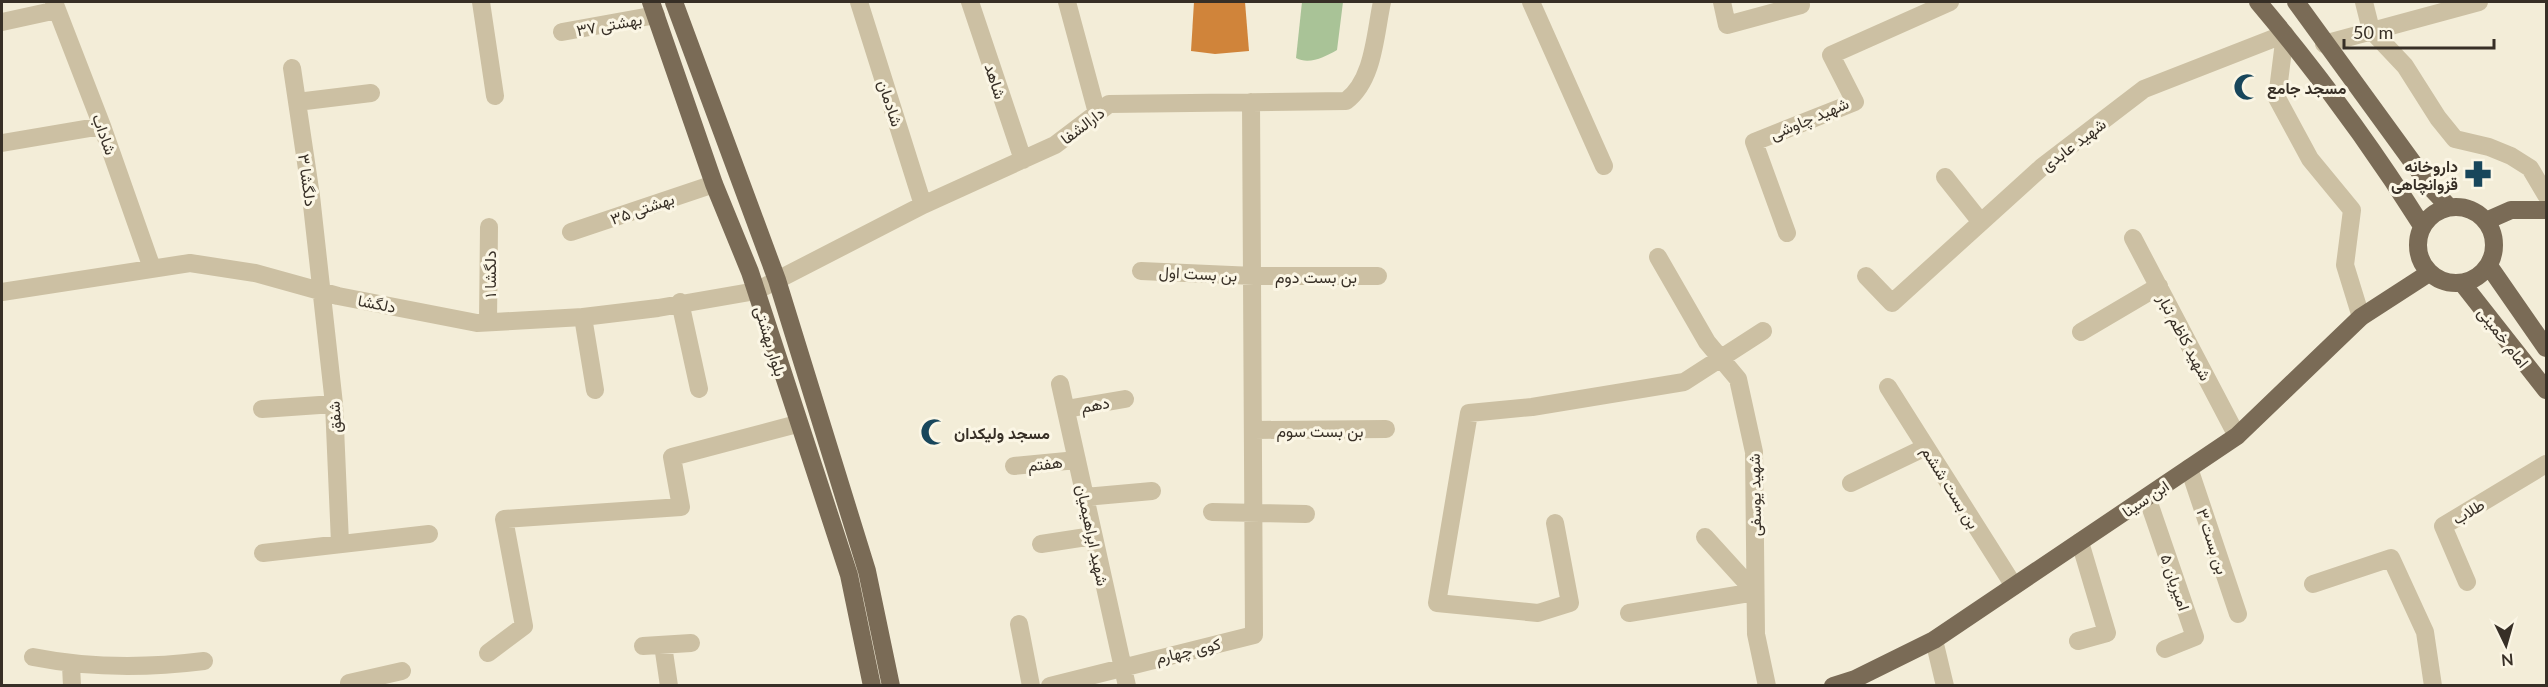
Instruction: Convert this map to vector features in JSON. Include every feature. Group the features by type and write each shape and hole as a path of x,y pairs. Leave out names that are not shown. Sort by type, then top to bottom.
{"main road":[{"name":"بلوار بهشتی","path":"674,2 777,280 862,556 891,686"},
{"path":"2258,2 2285,34 2422,226"},
{"path":"2296,2 2324,44 2432,189 2449,207"},
{"name":"بلوار بهشتی","path":"654,8 714,184 756,291 797,424 844,562 872,686"},
{"path":"2449,207 2469,210 2486,221 2494,242 2488,266 2477,277 2462,283 2444,282 2429,273 2418,250 2417,242 2422,226 2434,214 2449,207"},
{"path":"2486,221 2511,210 2547,210"},
{"name":"امام خمینی","path":"2488,266 2547,348"},
{"name":"ابن سینا","path":"1833,686 1856,682 1934,640 2237,436 2361,316 2429,273"},
{"name":"امام خمینی","path":"2462,283 2547,390"},
{"path":"844,562 862,556"}],"street":[{"path":"481,2 495,96"},
{"name":"شادمان","path":"859,2 923,205"},
{"name":"شاهد","path":"970,2 1023,160"},
{"path":"1067,2 1097,113"},
{"name":"دارالشفا","path":"756,291 923,205 1055,145 1110,104 1346,100 1357,92 1367,74 1382,2"},
{"path":"1531,2 1604,166"},
{"path":"1722,2 1728,25 1801,4"},
{"name":"شهید چاوشی","path":"1787,233 1754,142 1855,102 1831,55 1950,2"},
{"path":"2364,2 2371,30 2405,66 2438,118 2455,139 2489,147 2511,156 2530,168 2547,195"},
{"path":"2324,44 2479,2"},
{"path":"2,22 55,6"},
{"name":"شاداب","path":"55,6 102,126 152,268"},
{"name":"بهشتی ٣٧","path":"562,32 654,8"},
{"path":"2285,34 2277,98 2310,159 2352,210 2345,265 2361,316"},
{"name":"شهید عابدی","path":"1866,276 1892,303 2042,167 2144,89 2285,34"},
{"name":"دلگشا ۳","path":"291,68 322,292"},
{"path":"297,102 371,93"},
{"path":"1251,102 1254,513"},
{"path":"2,143 102,126"},
{"path":"1945,177 1980,221"},
{"name":"بهشتی ۳۵","path":"571,232 714,184"},
{"name":"دلگشا ۱","path":"488,322 489,227"},
{"name":"شهید کاظم تبار","path":"2133,238 2237,436"},
{"name":"شهید یوسفی","path":"1658,257 1707,342 1738,379 1754,452 1756,634 1767,686"},
{"name":"دلگشا","path":"2,292 190,263 255,273 322,292 477,323 583,317 658,308 680,302 756,291"},
{"name":"بن بست اول","path":"1141,270 1254,276"},
{"name":"بن بست دوم","path":"1254,276 1378,276"},
{"path":"2081,332 2159,286"},
{"name":"شفق","path":"322,292 334,404 340,543"},
{"path":"680,302 699,389"},
{"path":"583,317 595,390"},
{"path":"1555,523 1570,603 1538,614 1437,603 1469,413 1532,407 1684,382 1763,331"},
{"name":"شهید ابراهیمیان","path":"1060,384 1127,686"},
{"name":"بن بست ششم","path":"1888,387 2014,586"},
{"name":"دهم","path":"1066,409 1125,399"},
{"path":"262,409 334,404"},
{"path":"488,653 524,626 504,519 681,507 672,457 797,424"},
{"name":"بن بست سوم","path":"1254,430 1386,429"},
{"path":"1851,483 1926,447"},
{"name":"هفتم","path":"1014,466 1077,460"},
{"name":"طلاب","path":"2467,582 2443,526 2547,464"},
{"name":"بن بست ۳","path":"2189,468 2238,614"},
{"path":"1085,497 1152,491"},
{"name":"امیریان ۵","path":"2147,497 2195,638 2165,649"},
{"path":"1212,512 1306,514"},
{"name":"کوی چهارم","path":"1050,686 1121,666 1254,635 1254,513"},
{"path":"263,553 429,534"},
{"path":"1041,544 1093,536"},
{"path":"1705,537 1755,592"},
{"path":"2078,641 2107,633 2080,542"},
{"path":"2313,584 2391,558 2424,632 2433,686"},
{"path":"1629,613 1755,592"},
{"path":"1019,624 1031,686"},
{"path":"1934,640 1945,686"},
{"path":"643,646 691,643"},
{"path":"663,645 669,686"},
{"path":"33,657 71,665 176,665 204,661"},
{"path":"71,665 72,686"},
{"path":"350,686 349,682 402,671"}],"green space":[{"path":"1302,2 1343,2 1337,50 1312,60 1296,58"}],"building":[{"path":"1194,2 1245,2 1249,51 1215,54 1191,51"}],"place":[{"name":"مسجد جامع","path":"2247,87"},
{"name":"داروخانه قزوانچاهی","path":"2478,174"},
{"name":"مسجد ولیکدان","path":"934,432"}]}
